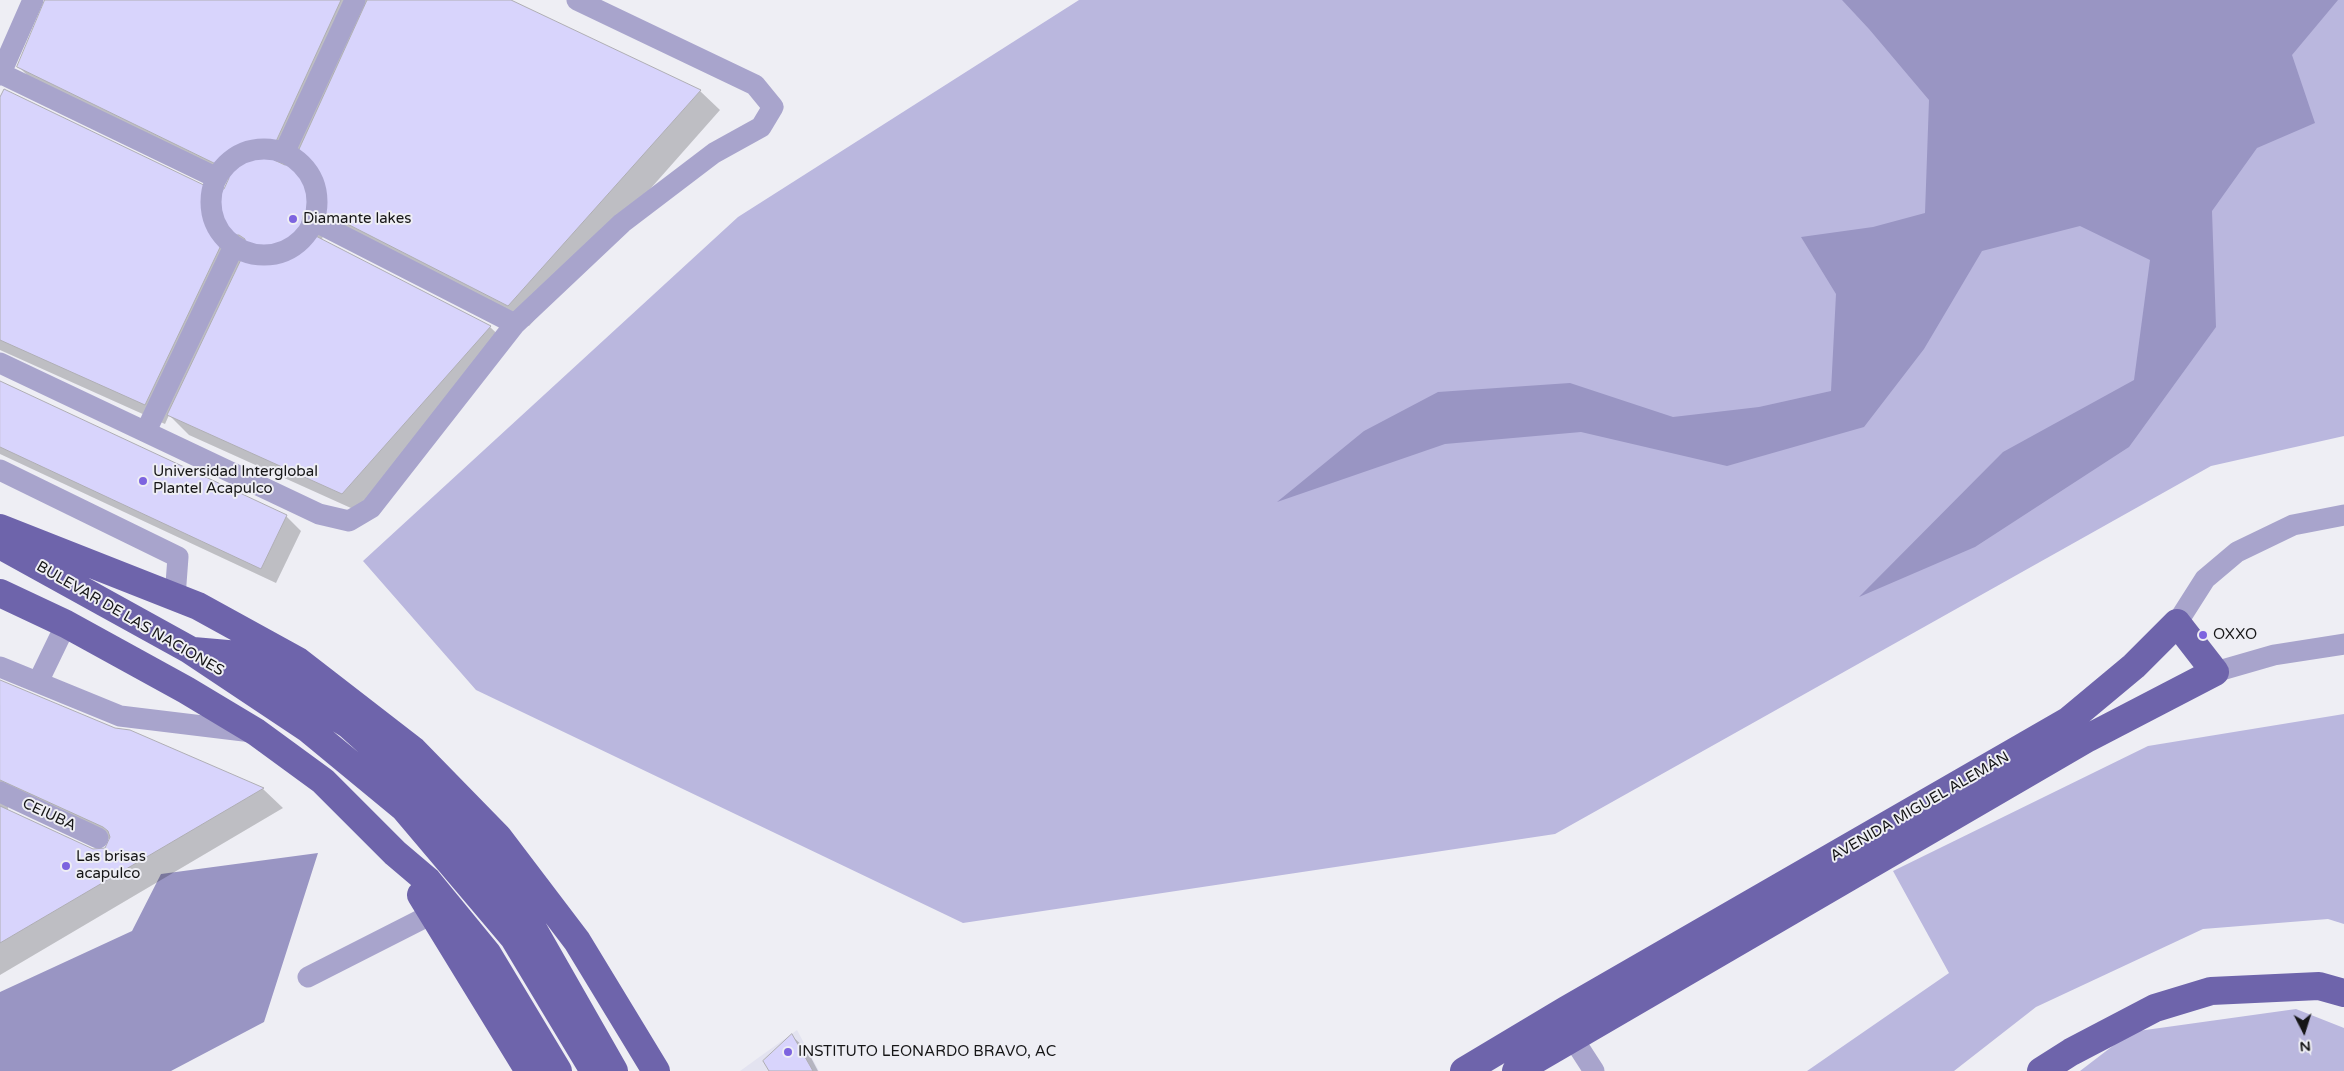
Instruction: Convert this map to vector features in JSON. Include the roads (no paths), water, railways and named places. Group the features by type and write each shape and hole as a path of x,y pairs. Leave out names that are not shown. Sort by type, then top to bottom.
{"main road":[{"path":"0,528 198,606 298,661 412,750 498,837 577,941 656,1071"},
{"name":"BULEVAR DE LAS NACIONES","path":"0,545 190,650 307,728 404,808 514,938 594,1071"},
{"path":"0,593 66,624 186,690 256,732 323,781 395,853 428,881 487,953 558,1071"},
{"path":"2177,622 2216,672"},
{"name":"AVENIDA MIGUEL ALEMÁN","path":"1464,1071 1574,1005 2068,721 2134,666 2177,622"},
{"path":"190,650 239,655 349,725 435,802 500,884 532,929 614,1071"},
{"path":"2134,666 2159,702"},
{"name":"AVENIDA MIGUEL ALEMÁN","path":"1516,1071 2088,738 2216,672"},
{"path":"395,853 530,1071"},
{"path":"2041,1071 2071,1052 2154,1008 2211,991 2319,986 2344,993"}],"street":[{"path":"33,0 0,74 217,178"},
{"path":"284,153 355,0"},
{"path":"0,364 319,514 349,521 371,508 515,324 622,223 714,153 761,127 773,107 755,85 577,0"},
{"path":"258,150 284,153 301,164 313,180 318,208 314,221 301,241 281,253 257,255 234,246 223,236 215,223 211,208 212,193 217,178 234,159 258,150"},
{"path":"314,221 515,324"},
{"path":"146,431 234,246"},
{"path":"0,470 178,556 175,597"},
{"name":"AVENIDA MIGUEL ALEMÁN","path":"2177,622 2205,579 2237,552 2292,525 2344,515"},
{"path":"38,682 66,624"},
{"name":"AVENIDA MIGUEL ALEMÁN","path":"2216,672 2274,655 2344,644"},
{"path":"0,667 120,716 256,732"},
{"name":"CEIUBA","path":"0,792 98,838"},
{"path":"308,977 432,914"},
{"path":"1572,1037 1594,1071"}],"place":[{"name":"Diamante lakes","path":"293,219"},
{"name":"Universidad Interglobal Plantel Acapulco","path":"143,481"},
{"name":"OXXO","path":"2203,635"},
{"name":"Las brisas acapulco","path":"66,866"},
{"name":"INSTITUTO LEONARDO BRAVO, AC","path":"788,1052"}]}
